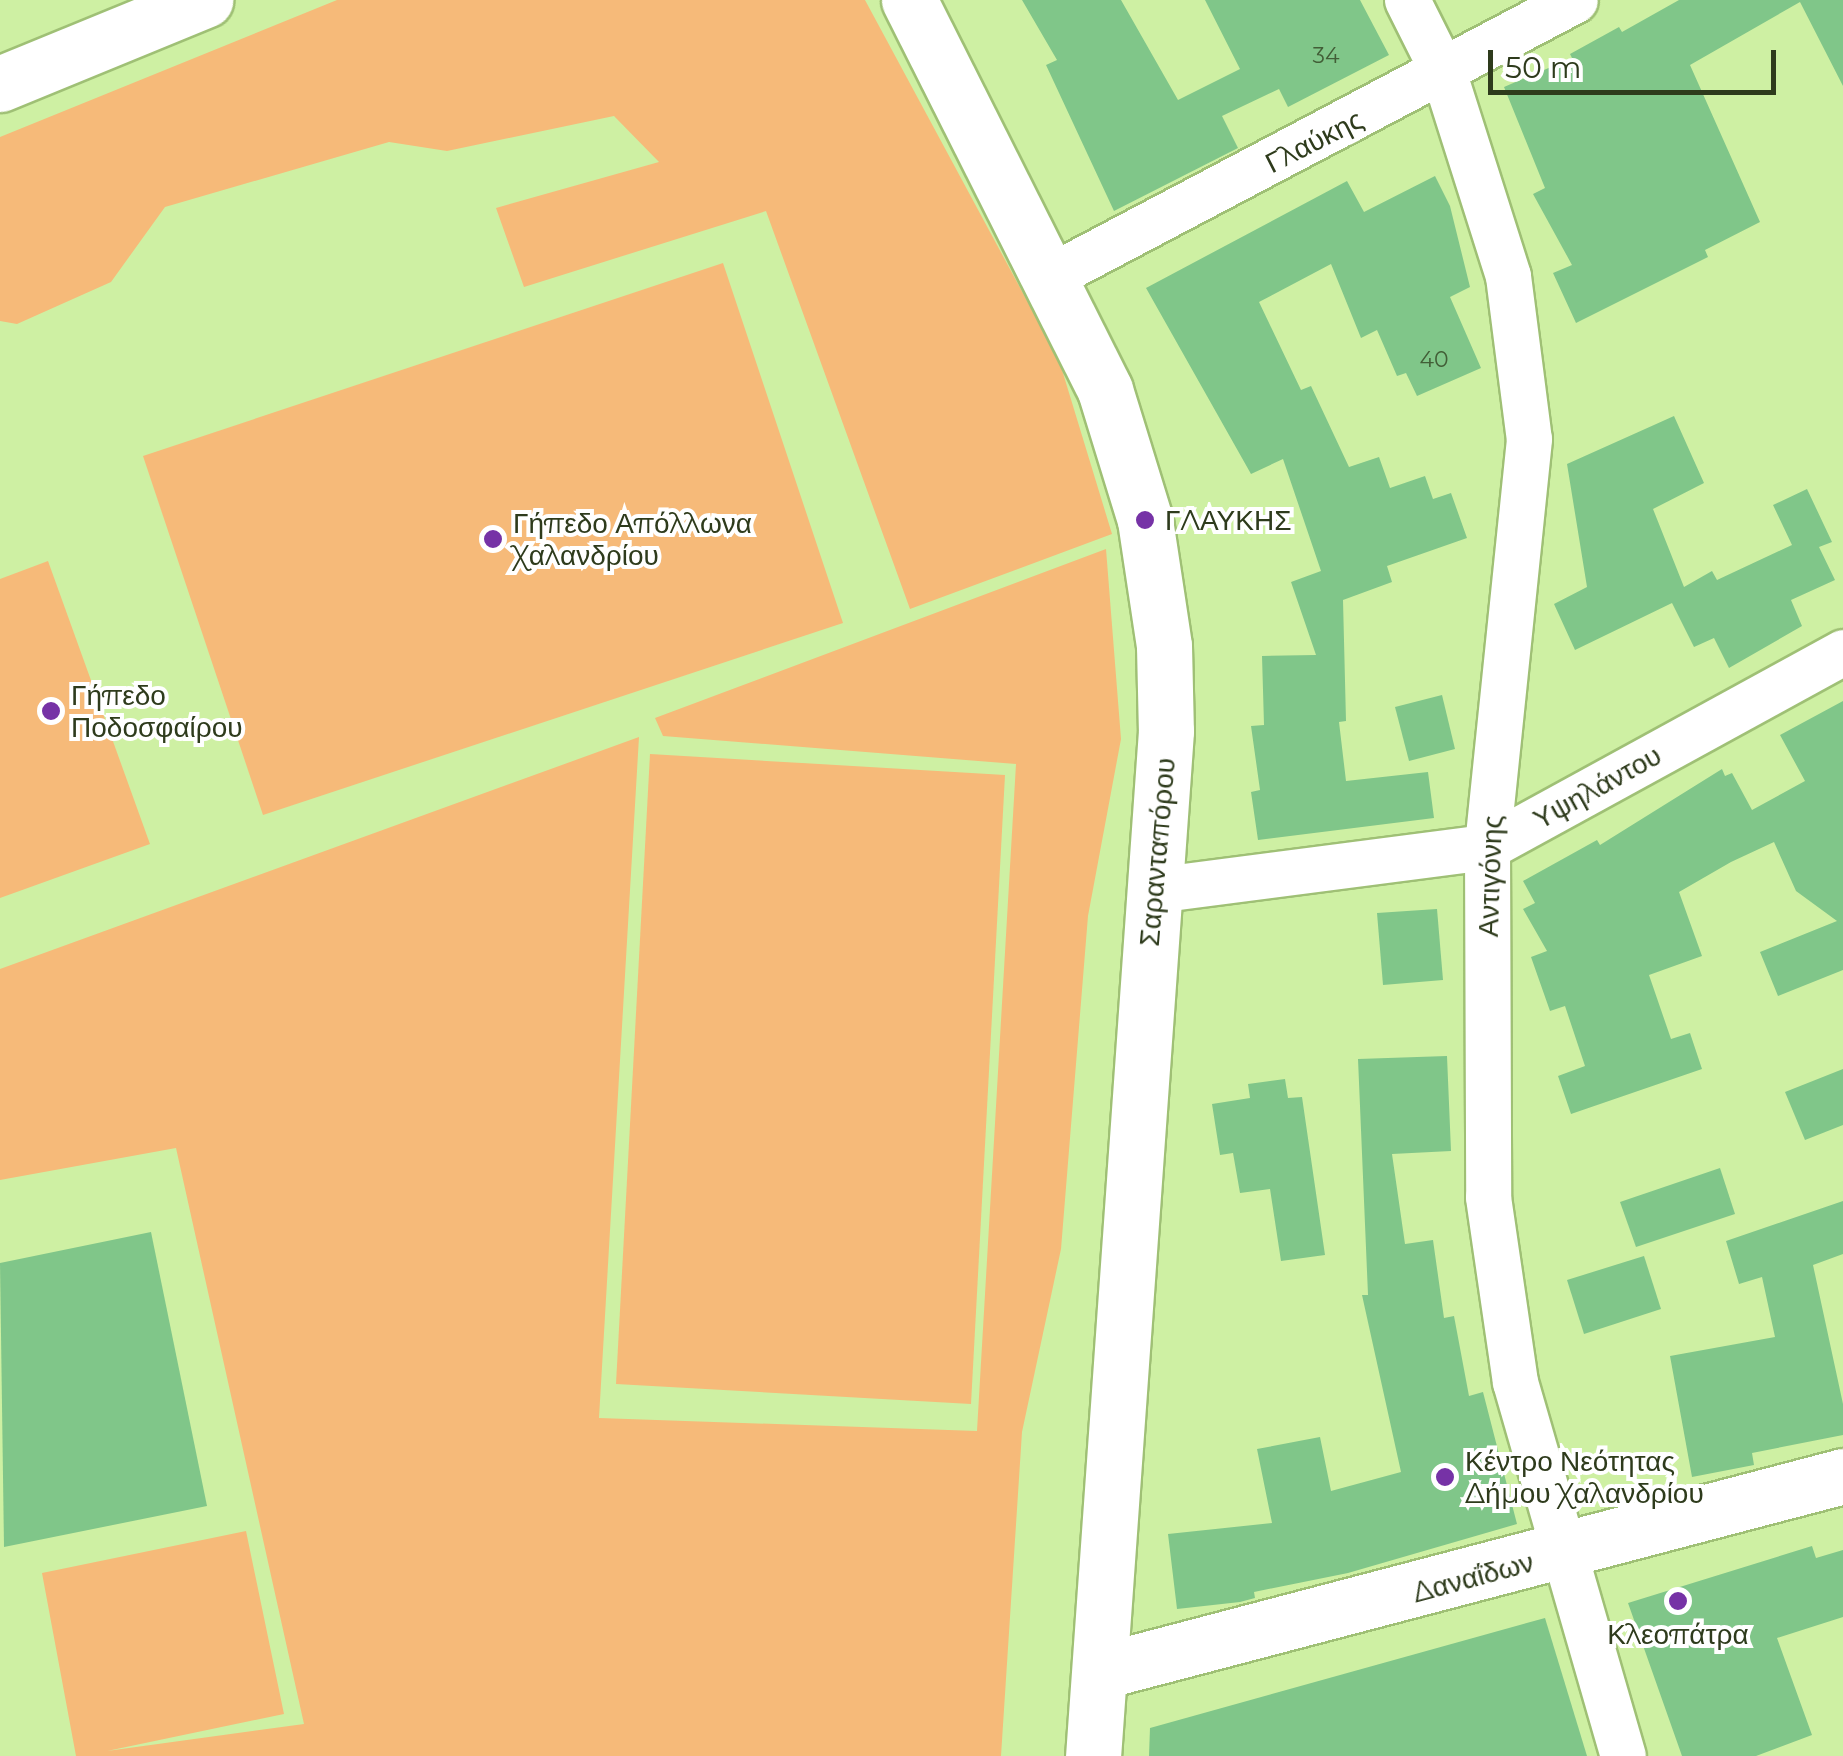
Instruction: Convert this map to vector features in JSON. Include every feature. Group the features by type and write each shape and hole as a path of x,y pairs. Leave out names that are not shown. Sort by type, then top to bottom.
{"street":[{"path":"0,84 205,0"},
{"name":"Σαρανταπόρου","path":"908,0 1051,276 1120,432 1154,570 1166,731 1124,1266 1102,1672 1093,1756"},
{"name":"Αντιγόνης","path":"1407,0 1444,74 1508,276 1529,439 1487,847 1488,1197 1516,1382 1561,1553 1623,1756"},
{"name":"Γλαύκης","path":"1051,276 1444,74 1575,0"},
{"name":"Υψηλάντου","path":"1154,890 1487,847 1843,652"},
{"name":"Δαναΐδων","path":"1102,1672 1843,1476"}],"shaded area":[{"path":"337,0 865,0 1059,360 1112,534 910,609 766,211 524,287 496,208 659,162 614,116 447,151 389,142 165,207 111,282 17,324 0,321 0,137"},
{"name":"Γήπεδο Απόλλωνα Χαλανδρίου","path":"723,263 843,623 263,815 143,456"},
{"path":"1106,549 1121,739 1088,916 1061,1249 1022,1432 1001,1756 76,1756 42,1573 246,1531 284,1714 107,1751 304,1724 176,1148 0,1180 0,969 639,737 599,1418 977,1431 1016,764 663,736 655,718"},
{"name":"Γήπεδο Ποδοσφαίρου","path":"48,561 150,844 0,898 0,579"},
{"path":"650,754 1005,775 971,1404 616,1384"}],"building":[{"path":"1022,0 1121,0 1178,100 1240,69 1205,0 1360,0 1389,55 1288,107 1279,89 1222,116 1238,148 1114,211 1046,65 1057,60"},
{"path":"1679,0 1843,0 1843,86 1800,2 1690,65 1760,222 1705,250 1708,257 1576,323 1553,273 1572,265 1533,194 1545,188 1504,87 1572,58 1570,54 1619,27 1622,32"},
{"path":"1435,176 1450,206 1470,287 1450,297 1481,368 1417,396 1406,373 1397,376 1377,330 1361,338 1331,264 1259,302 1301,390 1311,386 1349,467 1379,457 1390,488 1425,476 1433,499 1451,493 1467,538 1387,566 1392,582 1343,600 1346,721 1339,722 1346,781 1428,772 1434,818 1258,840 1251,792 1260,790 1251,726 1264,725 1262,656 1316,655 1291,582 1321,571 1283,459 1251,474 1146,288 1347,181 1364,212"},
{"path":"1674,416 1704,483 1653,509 1684,587 1712,571 1717,580 1792,545 1773,505 1807,489 1832,542 1819,547 1835,580 1791,600 1802,626 1729,668 1714,638 1694,647 1672,603 1575,650 1554,604 1587,587 1567,464"},
{"path":"1442,695 1455,749 1409,761 1395,707"},
{"path":"1843,701 1843,970 1778,996 1760,952 1837,921 1796,891 1774,842 1731,862 1679,892 1702,956 1649,975 1671,1039 1690,1033 1702,1069 1571,1114 1558,1076 1585,1066 1565,1006 1550,1011 1531,957 1547,951 1523,909 1535,903 1523,881 1597,840 1600,845 1722,769 1725,776 1732,773 1752,810 1805,781 1780,735"},
{"path":"1437,909 1443,980 1383,985 1377,913"},
{"path":"1447,1056 1451,1151 1392,1154 1405,1244 1433,1240 1444,1318 1454,1316 1469,1396 1483,1392 1517,1524 1348,1573 1254,1592 1255,1598 1240,1602 1177,1609 1168,1534 1272,1523 1257,1449 1320,1437 1331,1491 1401,1472 1362,1295 1368,1295 1358,1059"},
{"path":"1843,1069 1843,1125 1805,1140 1785,1092"},
{"path":"1285,1079 1288,1098 1302,1097 1325,1255 1281,1261 1270,1189 1240,1193 1233,1153 1220,1155 1212,1104 1250,1098 1248,1084"},
{"path":"1720,1168 1735,1214 1636,1247 1620,1202"},
{"path":"1843,1201 1843,1254 1813,1265 1843,1404 1843,1435 1752,1453 1754,1465 1692,1477 1670,1356 1775,1337 1762,1277 1739,1284 1726,1241"},
{"path":"151,1232 207,1506 4,1547 0,1263"},
{"path":"1644,1256 1661,1309 1584,1334 1567,1280"},
{"path":"1812,1546 1816,1558 1843,1550 1843,1617 1777,1638 1812,1735 1756,1756 1682,1756 1628,1603"},
{"path":"1545,1618 1587,1756 1149,1756 1150,1728"}],"place":[{"name":"ΓΛΑΥΚΗΣ","path":"1145,520"},
{"name":"Γήπεδο Απόλλωνα Χαλανδρίου","path":"493,539"},
{"name":"Γήπεδο Ποδοσφαίρου","path":"51,711"},
{"name":"Κέντρο Νεότητας Δήμου Χαλανδρίου","path":"1445,1477"},
{"name":"Κλεοπάτρα","path":"1678,1601"}]}
